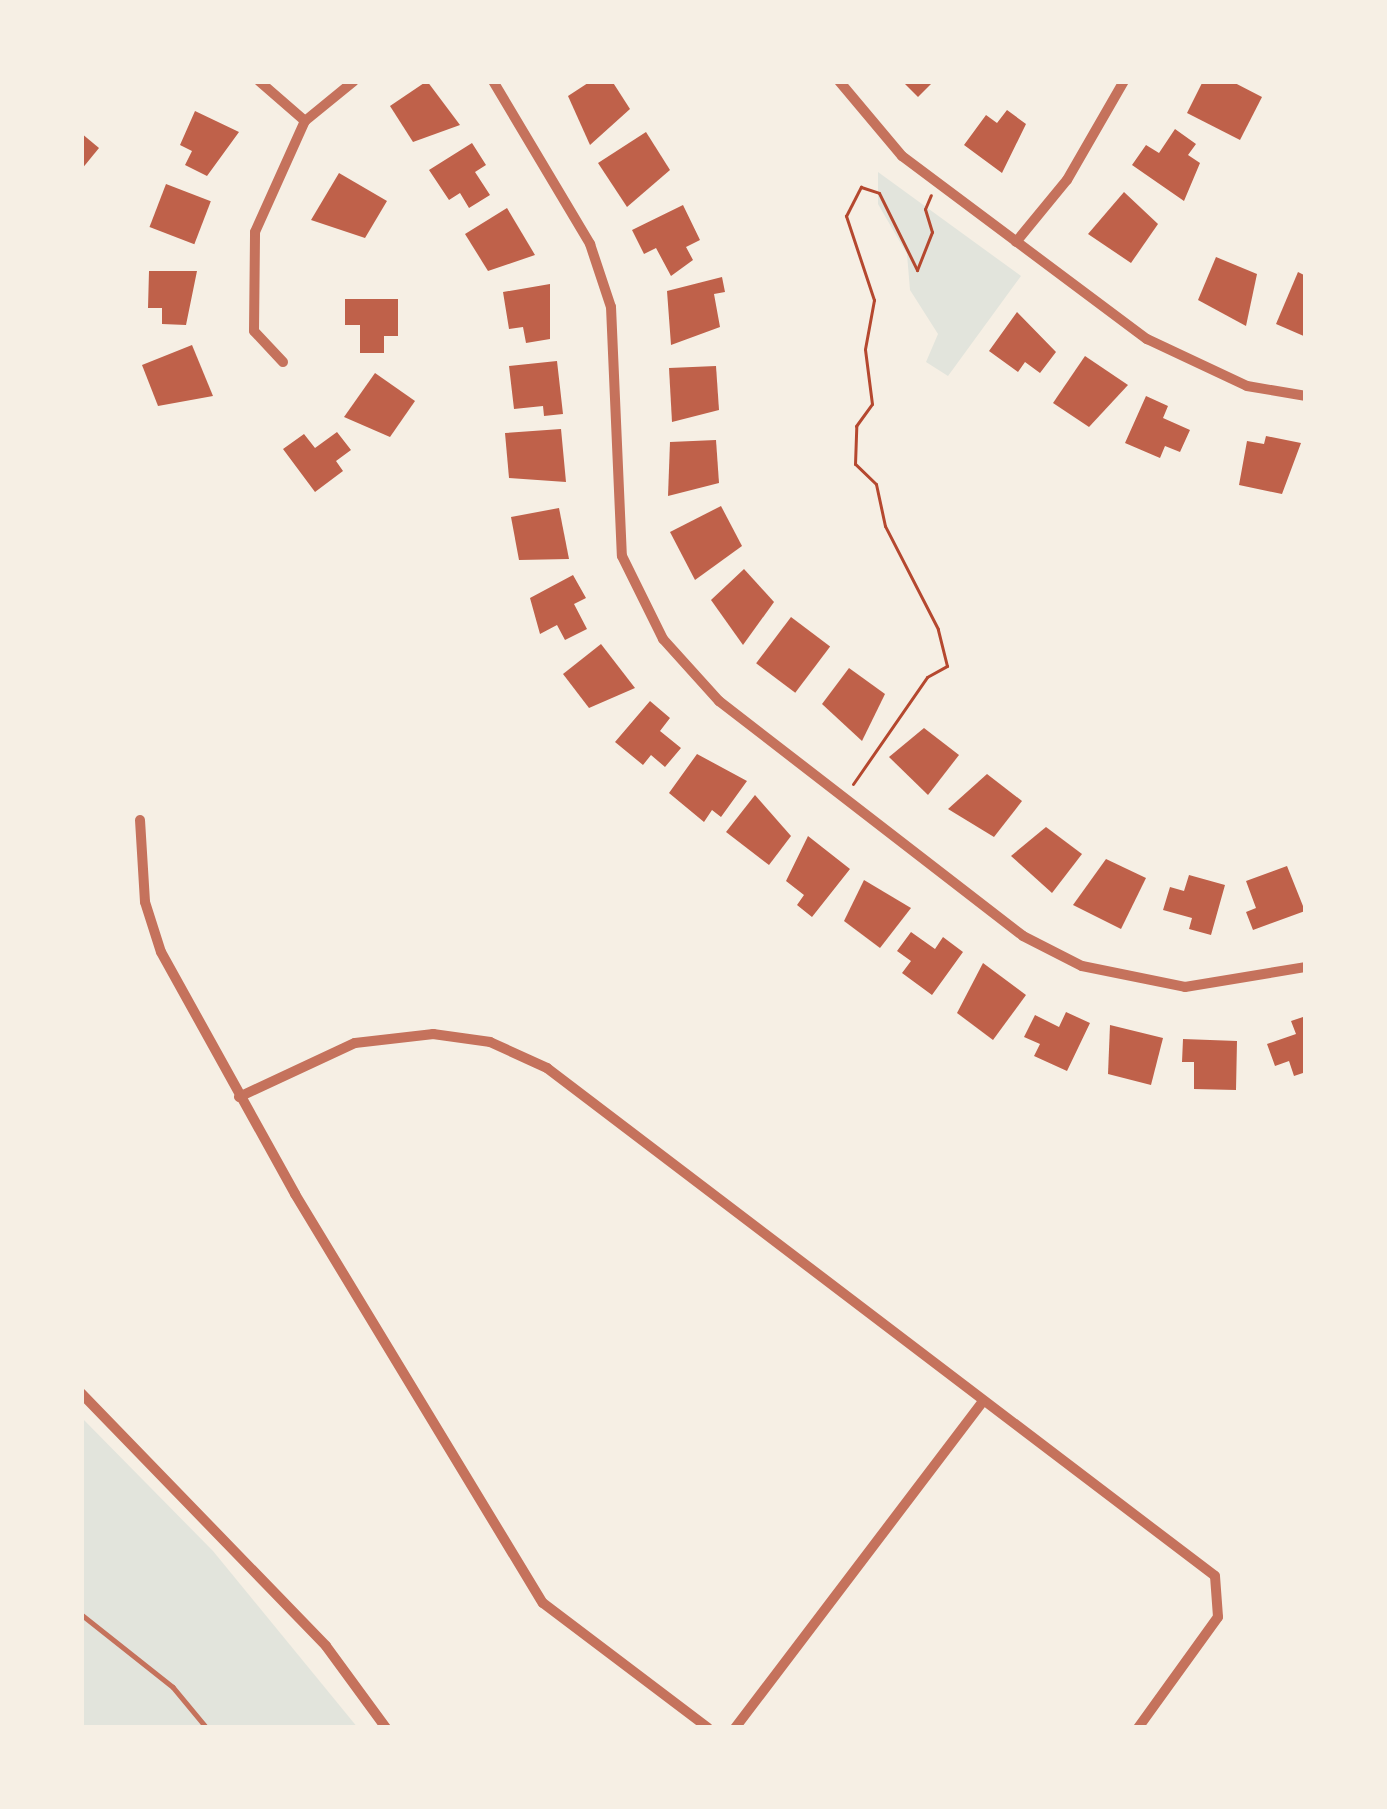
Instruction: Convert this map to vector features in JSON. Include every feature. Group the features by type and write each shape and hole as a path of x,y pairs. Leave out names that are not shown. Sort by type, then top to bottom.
{"street":[{"path":"259,81 305,122"},
{"path":"283,362 254,332 249,285 254,232 305,122 355,81"},
{"path":"493,81 590,244 611,307 622,556 663,639 719,700 842,800 1023,935 1082,966 1185,987 1306,967"},
{"path":"838,81 888,142 938,183 1199,368 1306,396"},
{"path":"1016,242 1067,180 1124,81"},
{"path":"140,820 145,902 161,952 239,1097 543,1603 708,1728"},
{"path":"239,1097 355,1043 433,1034 490,1042 547,1068 1215,1576 1218,1617 1138,1728"},
{"path":"81,1393 326,1646 386,1728"},
{"path":"736,1728 982,1403"}],"lane":[{"path":"81,1614 173,1687 207,1728"}],"path":[{"path":"842,800 927,677 947,666 938,628 886,526 876,484 856,464 856,426 872,404 866,349 874,300 846,216 861,187 878,194 917,270 932,232 926,203 938,183"}],"shaded area":[{"path":"878,172 1021,276 948,376 926,362 938,334 910,290 907,254 878,204"},
{"path":"81,1417 213,1551 358,1728 81,1728"}],"building":[{"path":"427,81 460,125 413,142 390,106"},
{"path":"591,81 612,81 630,109 590,145 568,96"},
{"path":"902,81 934,81 918,97"},
{"path":"1203,81 1231,81 1262,97 1240,140 1187,113"},
{"path":"1007,110 1026,124 1002,173 964,145 986,115 997,123"},
{"path":"195,111 239,132 207,176 185,165 192,151 180,145"},
{"path":"1175,129 1196,144 1188,155 1200,163 1184,201 1132,165 1146,145 1159,153"},
{"path":"646,132 670,170 627,207 598,163"},
{"path":"81,133 99,148 81,170"},
{"path":"472,143 486,165 475,172 490,195 469,208 460,193 449,200 429,170"},
{"path":"339,173 387,201 365,238 311,220"},
{"path":"166,184 211,201 194,244 150,227"},
{"path":"1124,192 1158,224 1131,263 1088,234"},
{"path":"683,205 700,240 686,247 693,260 671,276 656,248 644,254 632,230"},
{"path":"507,208 535,255 488,271 465,234"},
{"path":"1216,257 1257,274 1246,326 1198,300"},
{"path":"149,271 197,271 186,325 162,324 162,308 148,308"},
{"path":"1298,272 1306,276 1306,337 1276,324"},
{"path":"722,277 725,292 714,294 720,327 671,345 667,291"},
{"path":"550,284 550,339 526,343 523,327 509,329 503,292"},
{"path":"345,299 398,299 398,336 384,336 384,353 360,353 360,325 345,325"},
{"path":"1017,312 1056,352 1040,373 1025,362 1018,372 989,351"},
{"path":"192,345 213,396 158,406 142,365"},
{"path":"1085,356 1128,385 1089,427 1053,403"},
{"path":"557,361 563,414 544,416 543,406 514,409 509,366"},
{"path":"716,366 719,410 672,422 669,368"},
{"path":"375,373 415,401 390,437 344,417"},
{"path":"1146,396 1168,406 1163,418 1190,430 1180,452 1165,446 1160,458 1125,443"},
{"path":"561,429 566,482 509,478 505,433"},
{"path":"337,432 351,450 336,461 343,471 315,492 283,449 304,434 315,448"},
{"path":"1266,436 1301,443 1282,494 1239,485 1247,441 1264,444"},
{"path":"716,440 719,483 668,496 670,442"},
{"path":"721,506 742,546 695,580 670,532"},
{"path":"559,508 569,559 519,560 511,517"},
{"path":"744,569 774,602 743,645 711,600"},
{"path":"573,575 586,598 574,604 587,629 565,640 557,625 540,634 530,598"},
{"path":"791,617 830,646 795,693 756,663"},
{"path":"601,644 635,688 589,708 563,674"},
{"path":"849,668 885,694 862,741 822,704"},
{"path":"650,701 670,718 660,731 681,748 665,767 651,755 643,765 615,742"},
{"path":"924,728 959,755 928,795 889,757"},
{"path":"697,754 747,781 721,817 712,810 704,822 669,793"},
{"path":"987,774 1022,801 994,837 948,809"},
{"path":"755,795 791,836 769,865 726,832"},
{"path":"1046,827 1082,854 1052,893 1011,856"},
{"path":"808,836 850,869 812,917 797,905 804,895 786,881"},
{"path":"1106,859 1146,878 1121,929 1073,905"},
{"path":"1287,866 1305,911 1253,930 1246,912 1256,908 1246,881"},
{"path":"1189,875 1225,885 1211,935 1189,929 1192,918 1163,910 1170,887 1184,891"},
{"path":"864,880 911,908 880,948 844,921"},
{"path":"911,932 935,949 943,937 963,952 932,995 902,973 911,961 897,951"},
{"path":"983,963 1026,995 993,1040 957,1013"},
{"path":"1066,1012 1090,1023 1067,1071 1034,1056 1040,1044 1024,1037 1035,1015 1059,1027"},
{"path":"1306,1016 1306,1072 1294,1076 1289,1061 1275,1066 1267,1044 1296,1034 1291,1021"},
{"path":"1110,1025 1163,1038 1151,1085 1108,1074"},
{"path":"1183,1039 1237,1041 1236,1090 1194,1089 1194,1062 1182,1062"}]}
